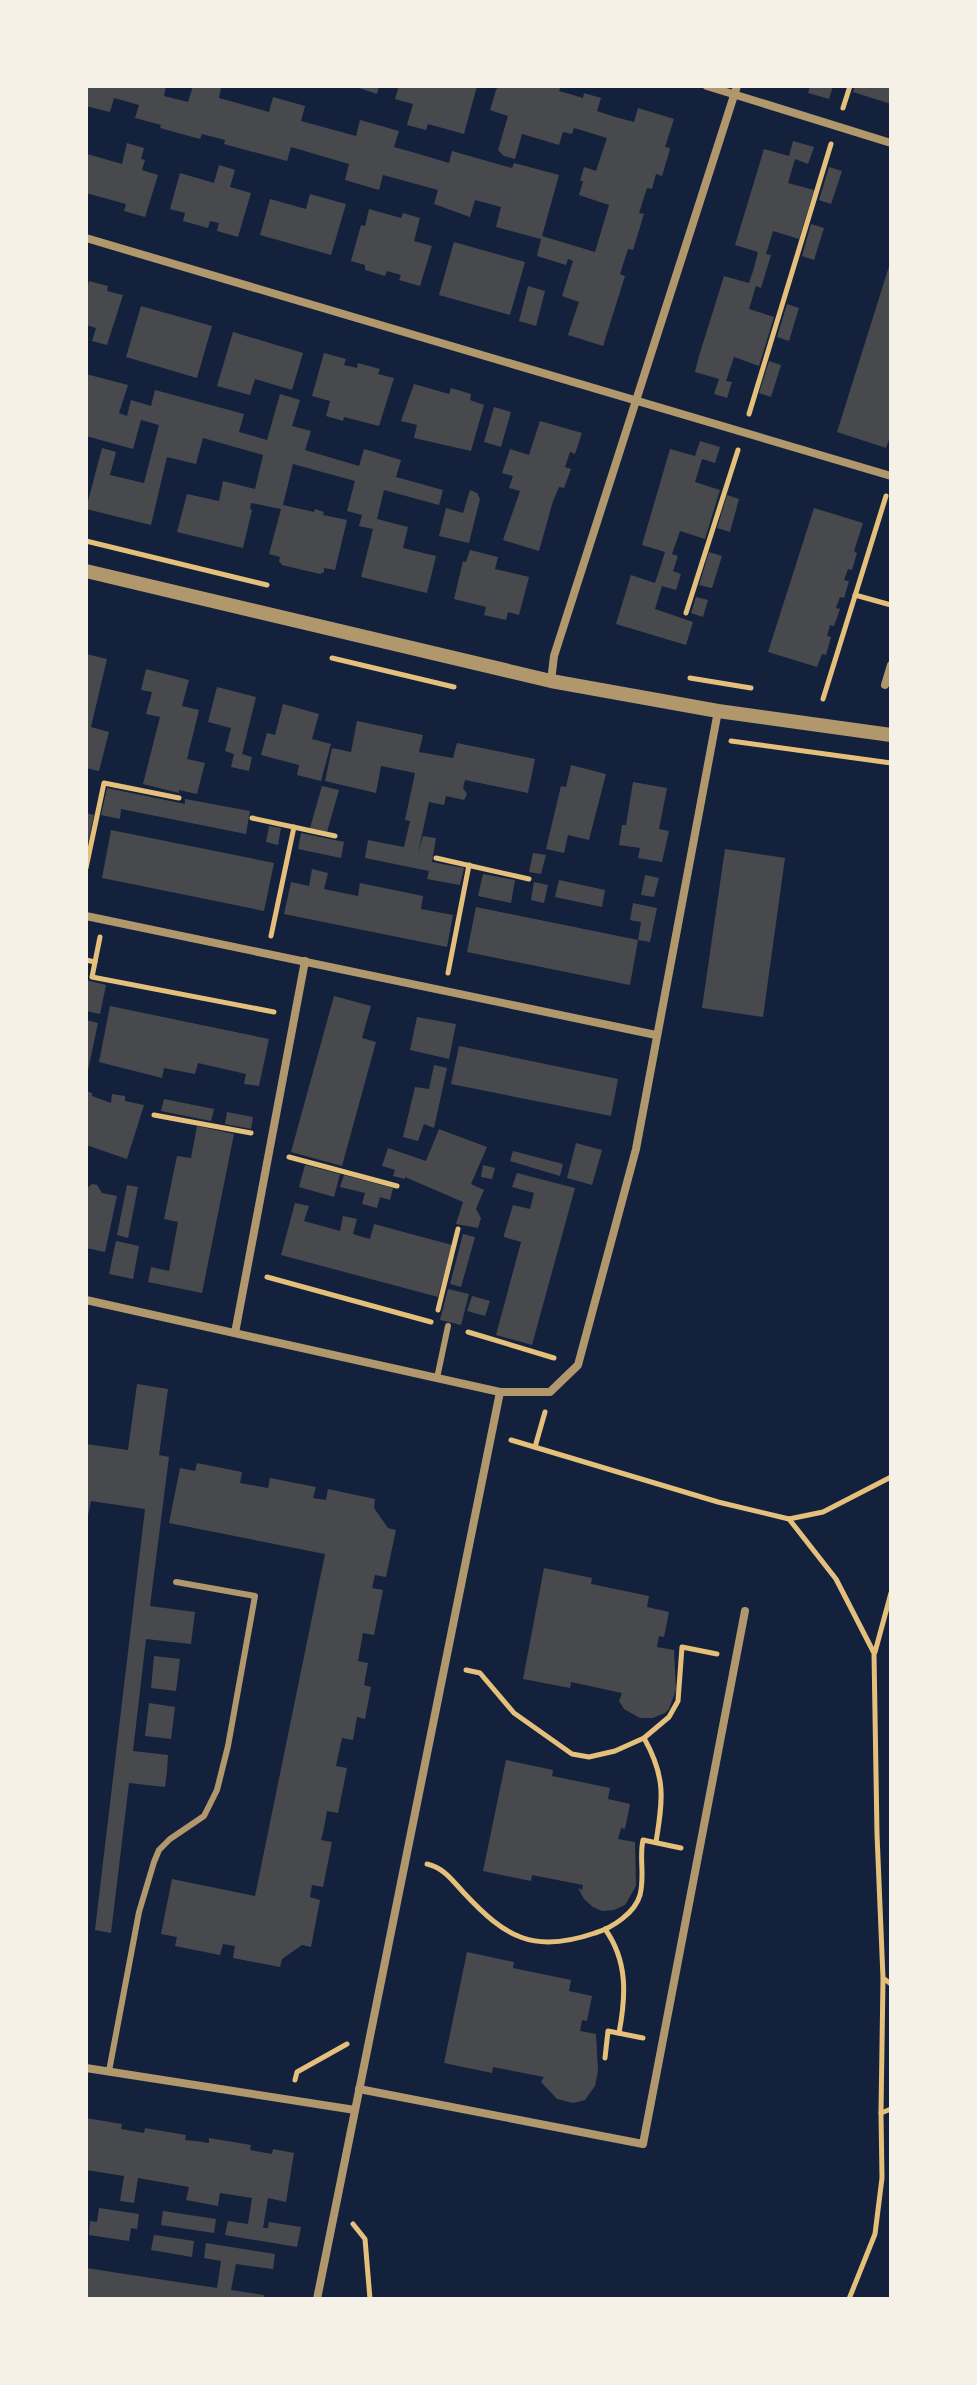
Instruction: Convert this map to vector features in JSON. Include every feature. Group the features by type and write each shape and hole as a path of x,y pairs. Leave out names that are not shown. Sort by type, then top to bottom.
{"street":[{"path":"707,86 736,90 891,143"},
{"path":"551,681 554,656 736,90"},
{"path":"86,238 891,476"},
{"path":"86,571 551,681 718,711 891,735"},
{"path":"885,685 891,665"},
{"path":"86,1300 500,1392 550,1392 578,1365 636,1149 718,711"},
{"path":"86,916 656,1035"},
{"path":"235,1333 305,961"},
{"path":"317,2299 500,1392"},
{"path":"359,2089 643,2144 745,1611"},
{"path":"86,2068 355,2110"}],"lane":[{"path":"437,1378 448,1326"},
{"path":"109,2071 139,1912 154,1862 159,1850 170,1839 204,1816 217,1790 255,1596 176,1582"}],"path":[{"path":"686,613 837,126"},
{"path":"823,699 887,494"},
{"path":"86,541 272,587"},
{"path":"855,595 891,605"},
{"path":"678,676 752,688"},
{"path":"809,697 837,701"},
{"path":"86,868 104,783 179,798"},
{"path":"252,818 335,836"},
{"path":"267,953 294,827"},
{"path":"436,858 529,879"},
{"path":"444,990 469,865"},
{"path":"104,920 92,977 295,1016"},
{"path":"86,960 95,962"},
{"path":"154,1115 272,1137"},
{"path":"269,1151 397,1186"},
{"path":"246,1271 434,1322 458,1229"},
{"path":"448,1326 578,1365"},
{"path":"535,1447 550,1392"},
{"path":"491,1434 718,1502 789,1519 823,1512 891,1477"},
{"path":"789,1519 836,1579 874,1653"},
{"path":"849,2299 875,2234 882,2178 883,1978 874,1653 891,1593"},
{"path":"446,1666 480,1673 514,1713 572,1754 589,1757 615,1751 644,1738 669,1717 678,1701 682,1647 735,1658"},
{"path":"644,1738 657,1761 662,1787 656,1842"},
{"path":"406,1859 440,1867 488,1918 530,1942 580,1938 605,1929 629,1913 640,1898 644,1870 643,1840 698,1851"},
{"path":"605,1929 614,1941 625,1986 619,2033"},
{"path":"883,1978 891,1984"},
{"path":"605,2058 608,2031 663,2042"},
{"path":"291,2100 297,2072 347,2044 353,2055 365,2060"},
{"path":"881,2113 891,2109"},
{"path":"337,2203 365,2239 370,2299"}],"building":[{"path":"86,86 166,86 164,96 188,102 193,86 213,86 221,88 219,98 269,112 273,97 305,106 301,121 356,136 360,120 399,131 394,147 449,163 452,151 512,168 514,163 559,175 542,236 595,252 609,205 579,195 583,181 580,181 584,167 596,171 607,138 574,128 572,134 563,132 559,145 522,134 515,159 504,156 498,150 508,116 490,110 496,90 499,86 561,86 559,91 583,98 584,93 601,98 597,111 615,117 634,122 638,108 674,119 665,147 670,148 662,176 656,174 652,189 647,188 639,213 644,214 633,250 628,249 620,274 625,276 603,346 568,335 579,302 562,296 573,261 568,259 566,265 537,256 541,239 496,227 501,207 475,200 470,217 434,204 438,190 383,175 379,190 345,180 349,164 291,147 287,161 224,144 225,140 202,134 200,139 160,128 161,125 135,118 139,105 114,98 110,112 86,106"},
{"path":"353,86 379,86 377,94"},
{"path":"399,86 477,86 464,134 428,124 426,130 407,125 413,104 395,99"},
{"path":"810,86 833,86 829,99 808,93"},
{"path":"855,86 891,86 891,104 853,92"},
{"path":"793,141 814,147 808,164 795,159 788,183 814,190 799,239 773,231 766,254 771,255 761,288 756,286 749,309 774,317 759,366 734,357 726,381 732,382 727,398 714,394 719,379 695,372 699,356 724,276 749,283 754,268 758,252 735,245 764,149 789,156"},
{"path":"127,143 144,148 142,170 158,175 145,217 124,211 126,204 86,193 87,154 122,164"},
{"path":"219,165 235,170 230,187 251,193 238,237 217,231 219,223 210,221 208,228 183,221 185,213 170,209 180,173 214,183"},
{"path":"829,167 842,171 831,204 819,200"},
{"path":"310,194 346,204 331,255 260,235 270,199 306,209"},
{"path":"369,209 401,218 403,213 420,218 414,241 432,246 420,286 399,280 401,275 387,271 385,276 365,270 365,265 351,261"},
{"path":"811,224 824,228 814,260 802,256"},
{"path":"454,242 525,262 510,315 439,295"},
{"path":"891,260 891,434 886,448 837,432"},
{"path":"89,281 108,286 107,291 123,295 107,345 92,341 96,328 86,325 86,284"},
{"path":"528,286 545,291 536,326 519,321"},
{"path":"787,304 799,308 789,341 777,337"},
{"path":"141,306 212,326 197,378 126,357"},
{"path":"233,332 303,353 292,390 255,379 250,395 217,386"},
{"path":"324,353 346,359 344,365 357,368 358,363 380,369 378,374 394,378 379,426 326,416 330,401 312,396"},
{"path":"769,361 781,365 771,397 759,393"},
{"path":"86,374 128,385 119,413 127,416 131,400 151,406 155,390 244,414 239,432 267,440 280,394 300,400 292,426 311,431 305,450 359,466 364,449 401,460 396,477 443,490 439,505 384,490 377,519 408,527 403,548 436,556 427,593 361,577 373,529 359,526 362,515 347,511 355,481 293,464 283,505 314,512 315,509 324,512 323,515 347,520 335,570 324,568 320,574 282,565 280,557 269,554 281,509 251,503 243,548 177,532 187,494 219,501 223,481 255,489 263,455 203,438 196,464 167,457 151,525 86,509 102,448 116,452 110,475 144,483 159,425 141,420 133,449 86,436"},
{"path":"414,384 449,394 451,388 471,394 470,400 484,405 471,451 414,438 417,425 401,421"},
{"path":"494,407 511,412 501,447 484,442"},
{"path":"540,421 582,433 575,454 570,452 565,467 571,469 564,488 559,487 553,501 539,551 503,540 520,491 509,488 513,476 502,473 510,449 529,455"},
{"path":"700,441 720,447 715,463 702,459 695,482 720,490 705,539 680,531 672,554 678,556 673,571 681,574 676,590 662,586 655,609 693,622 686,645 616,624 631,575 655,583 665,552 642,545 670,449 695,456"},
{"path":"470,490 477,493 480,499 469,543 439,536 446,508 463,513"},
{"path":"727,495 739,499 730,532 717,528"},
{"path":"814,508 863,523 852,570 848,569 844,580 849,581 844,598 840,597 836,608 840,609 834,626 830,625 827,636 831,637 826,655 822,654 817,667 768,652"},
{"path":"470,550 498,557 495,569 529,577 519,615 508,612 506,620 484,615 486,607 454,599 463,561 466,562"},
{"path":"709,552 722,556 712,588 699,585"},
{"path":"696,597 708,600 703,617 691,613"},
{"path":"86,654 107,659 91,727 109,732 99,771 86,768"},
{"path":"146,669 189,680 182,706 199,710 187,759 205,763 197,794 143,784 160,717 146,714 152,692 141,690"},
{"path":"217,687 256,697 242,754 252,757 249,771 231,767 234,754 225,751 231,728 208,722"},
{"path":"283,704 319,714 312,739 331,744 321,781 297,775 299,765 261,755 267,733 275,735"},
{"path":"357,721 423,735 419,752 453,758 457,743 535,759 528,793 465,780 463,788 467,794 464,800 446,796 444,805 429,802 418,853 423,836 436,838 432,862 464,868 460,885 427,879 429,871 365,858 368,840 404,847 410,821 405,820 415,773 381,766 376,793 325,781 332,748 351,752"},
{"path":"571,765 606,774 589,840 568,835 564,853 546,849 561,786 566,787"},
{"path":"633,782 667,788 659,829 669,831 662,862 638,858 640,848 619,845 622,825 626,825"},
{"path":"322,786 339,790 327,832 310,828"},
{"path":"107,788 185,804 185,799 250,811 246,834 121,809 120,819 101,815"},
{"path":"86,813 94,815 87,848 86,848"},
{"path":"269,826 281,828 278,845 266,842"},
{"path":"111,830 274,863 264,911 102,878"},
{"path":"301,833 344,842 341,858 298,849"},
{"path":"725,849 785,858 763,1017 702,1008"},
{"path":"533,853 546,855 541,874 529,872"},
{"path":"312,869 328,873 324,889 358,896 360,883 423,896 421,909 453,915 447,947 284,914 291,882 309,886"},
{"path":"483,874 515,880 511,903 478,896"},
{"path":"645,875 659,878 654,897 641,895"},
{"path":"559,880 605,890 602,907 555,897"},
{"path":"534,882 548,885 544,903 531,900"},
{"path":"633,903 657,908 650,942 638,940 641,922 630,920"},
{"path":"476,907 638,940 630,985 467,952"},
{"path":"86,980 106,985 100,1014 86,1011"},
{"path":"334,996 371,1006 362,1038 376,1042 342,1166 291,1152"},
{"path":"110,1006 269,1039 259,1086 244,1084 246,1074 198,1063 195,1074 164,1068 162,1078 99,1062"},
{"path":"417,1017 456,1024 449,1059 410,1050"},
{"path":"86,1020 98,1023 87,1075 86,1075"},
{"path":"459,1046 618,1079 611,1116 451,1084"},
{"path":"434,1065 447,1068 434,1128 424,1124 418,1141 403,1137 415,1087 429,1089"},
{"path":"86,1091 111,1103 112,1094 144,1105 127,1159 86,1145"},
{"path":"164,1099 214,1109 211,1121 161,1111"},
{"path":"227,1112 253,1117 251,1129 225,1124"},
{"path":"197,1126 234,1134 202,1293 148,1282 151,1267 169,1271 178,1222 164,1219 177,1156 191,1158"},
{"path":"439,1129 487,1147 471,1184 484,1190 476,1209 481,1218 478,1228 456,1224 463,1202 405,1177 393,1176 395,1170 382,1166 388,1148 426,1161"},
{"path":"576,1143 602,1150 592,1185 567,1178"},
{"path":"513,1151 563,1164 560,1176 510,1161"},
{"path":"305,1165 340,1174 334,1197 299,1187"},
{"path":"483,1165 495,1168 492,1179 481,1177"},
{"path":"517,1173 575,1188 532,1345 496,1335 521,1242 504,1235 513,1205 530,1209 534,1193 512,1187"},
{"path":"344,1175 393,1188 390,1200 380,1197 377,1208 362,1204 365,1193 340,1187"},
{"path":"92,1184 97,1185 102,1193 117,1196 105,1252 86,1248 86,1189"},
{"path":"127,1185 138,1187 128,1238 117,1235"},
{"path":"295,1203 309,1206 304,1221 340,1231 343,1216 357,1219 353,1234 370,1239 374,1224 452,1245 438,1297 281,1255"},
{"path":"463,1234 475,1237 461,1287 450,1284"},
{"path":"116,1241 139,1246 133,1279 109,1274"},
{"path":"448,1289 469,1294 461,1325 440,1320"},
{"path":"472,1296 490,1301 485,1316 467,1311"},
{"path":"137,1384 168,1389 159,1455 169,1457 150,1606 195,1612 191,1644 146,1639 133,1751 168,1755 167,1771 165,1787 129,1783 111,1933 95,1930 145,1509 91,1501 86,1526 86,1444 128,1450"},
{"path":"197,1463 242,1472 240,1483 268,1488 270,1478 316,1487 313,1498 326,1500 328,1489 375,1499 374,1508 388,1528 396,1530 386,1577 375,1575 372,1588 383,1590 374,1635 363,1633 358,1661 368,1663 364,1685 371,1687 365,1719 357,1717 353,1740 342,1738 336,1766 347,1768 338,1813 327,1811 321,1840 332,1842 323,1887 312,1885 310,1897 320,1900 311,1947 302,1945 282,1959 280,1967 233,1958 235,1946 223,1944 220,1955 175,1946 177,1937 161,1934 172,1879 255,1896 325,1554 169,1523 180,1468 195,1471"},
{"path":"544,1568 592,1578 591,1584 649,1596 647,1607 669,1612 664,1637 659,1636 657,1647 674,1650 676,1690 665,1713 653,1718 640,1718 624,1709 619,1701 622,1693 571,1682 570,1688 523,1679"},
{"path":"154,1656 180,1659 176,1691 151,1688"},
{"path":"149,1703 175,1707 171,1739 145,1736"},
{"path":"506,1760 553,1770 552,1776 610,1788 608,1799 630,1804 625,1829 621,1828 618,1839 635,1842 636,1886 625,1905 602,1911 584,1899 578,1888 582,1890 583,1885 532,1875 531,1881 483,1871"},
{"path":"467,1952 514,1962 513,1968 571,1980 569,1991 592,1996 587,2021 582,2020 580,2031 596,2034 598,2071 595,2086 585,2100 573,2103 557,2099 541,2082 544,2077 493,2067 492,2073 444,2063"},
{"path":"86,2118 122,2124 121,2129 144,2133 145,2128 186,2135 185,2140 209,2143 209,2138 251,2145 250,2150 272,2154 273,2149 294,2153 286,2202 268,2198 263,2228 268,2228 269,2222 301,2227 297,2247 225,2235 228,2221 248,2224 252,2198 220,2193 218,2206 186,2200 189,2187 138,2178 134,2203 120,2201 124,2176 86,2170"},
{"path":"99,2208 139,2214 137,2229 131,2228 129,2241 89,2235 90,2221 97,2222"},
{"path":"163,2211 216,2219 214,2233 161,2225"},
{"path":"154,2235 194,2241 192,2257 151,2250"},
{"path":"206,2243 275,2254 273,2269 236,2264 231,2290 264,2295 263,2299 86,2299 86,2268 217,2288 221,2261 204,2258"}]}
